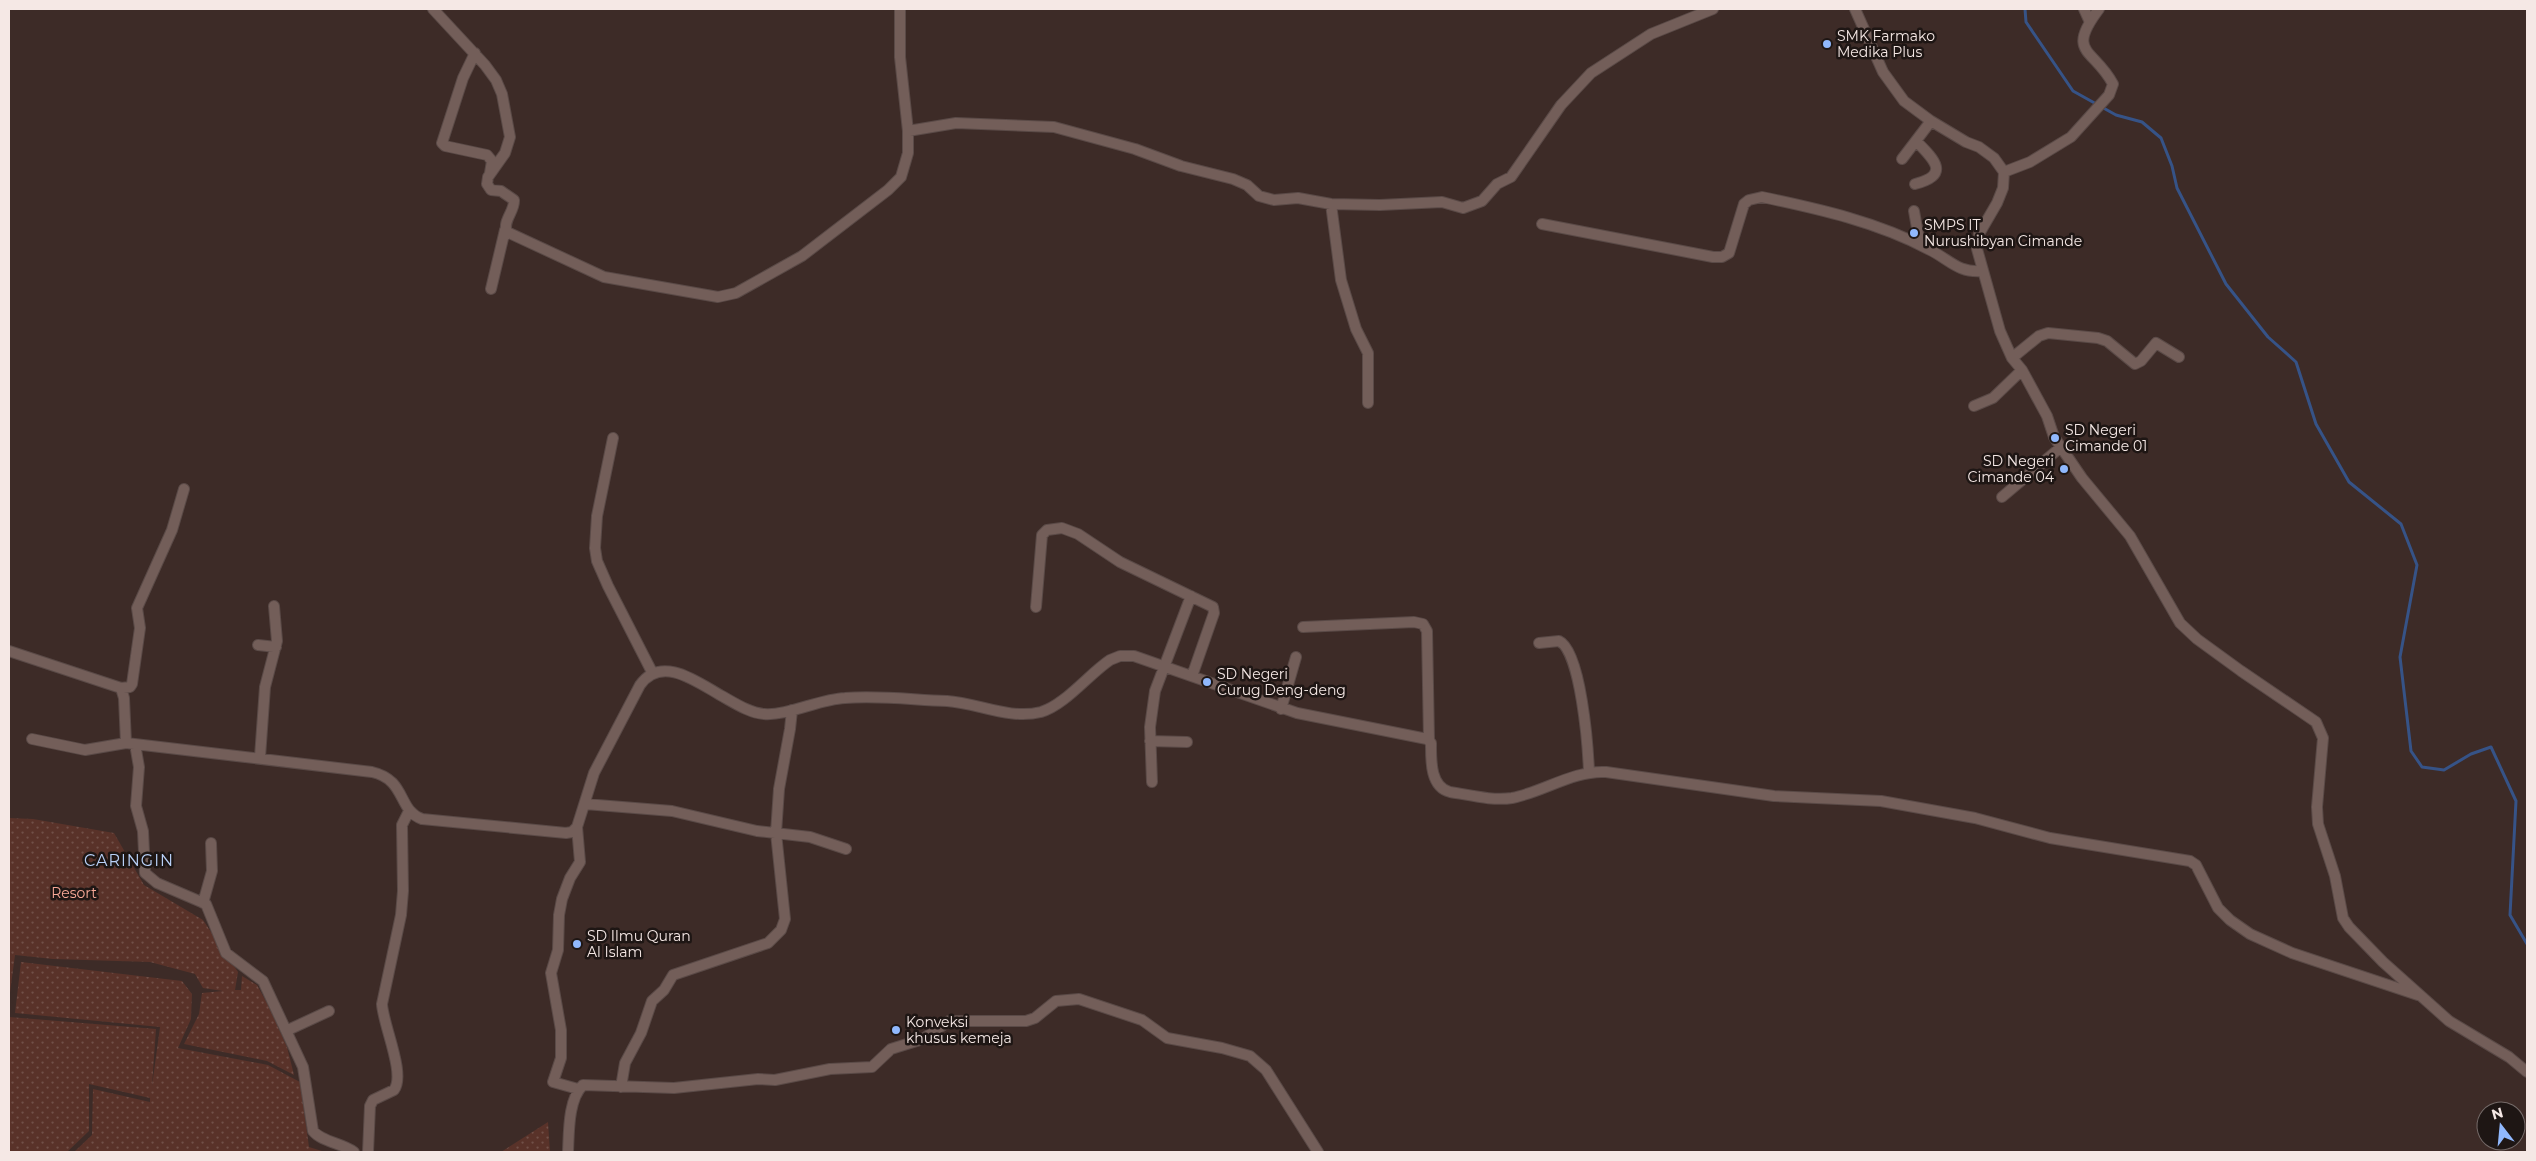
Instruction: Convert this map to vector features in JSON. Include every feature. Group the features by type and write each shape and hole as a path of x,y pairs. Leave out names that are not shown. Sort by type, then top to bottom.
{"street":[{"path":"433,9 476,53 500,86 510,137 505,153 490,173"},
{"path":"505,230 532,245 604,277 711,296 728,296 802,256 888,190 904,171 908,153 908,131 900,57 900,9"},
{"path":"908,131 956,124 1054,127 1135,149 1180,166 1233,178 1247,185 1259,196 1274,200 1298,198 1331,204 1442,202 1463,208 1482,201 1497,184 1514,174 1561,104 1591,73 1651,34 1713,9"},
{"path":"1855,9 1883,72 1904,101 1931,121 1966,142 1979,147 1994,158 2004,172 2004,180 1997,203 1977,240 1982,271 1993,313 2012,358 2022,370 2061,446 2082,478 2130,536 2180,623 2197,639 2316,722 2322,731 2322,753 2316,807 2318,824 2335,876 2343,918 2349,927 2418,995 2449,1022 2508,1058 2527,1072"},
{"path":"2084,9 2089,20"},
{"path":"2004,172 2030,162 2063,143 2109,95 2112,84 2088,55 2084,45 2084,30 2089,20 2099,9"},
{"path":"476,53 463,78 442,143 445,146 486,155 492,161 487,184 491,190 505,193 515,202 505,230 491,289"},
{"path":"1902,159 1931,121"},
{"path":"1915,184 1933,177 1937,172 1937,166 1933,158 1916,141"},
{"path":"1542,224 1713,257 1722,257 1729,253 1740,211 1744,204 1749,200 1762,197 1854,219 1920,245 1963,270 1982,271"},
{"path":"1331,204 1341,280 1356,329 1368,354 1368,403"},
{"path":"1914,212 1920,245"},
{"path":"2012,358 2040,336 2048,333 2098,338 2107,341 2135,364 2141,361 2156,343 2179,356"},
{"path":"1974,406 1993,398 2022,370"},
{"path":"613,438 597,516 595,548 597,561 653,674"},
{"path":"2002,498 2061,446"},
{"path":"9,651 121,688 130,687 140,628 137,608 172,530 184,489"},
{"path":"1036,607 1042,536 1047,530 1062,528 1078,534 1120,562 1207,603 1214,610 1192,676"},
{"path":"1152,782 1150,741 1155,691 1191,596"},
{"path":"260,757 265,687 276,647 277,630 274,606"},
{"path":"1303,627 1414,622 1423,624 1427,631 1430,740 1436,780 1440,787 1450,792 1504,799 1525,794 1589,772 1615,773 1774,796 1881,801 1953,813 2050,838 2190,861 2196,866 2218,908 2230,920 2250,934 2292,953 2418,995"},
{"path":"1539,643 1559,640 1569,650 1582,705 1589,772"},
{"path":"258,645 276,647"},
{"path":"578,1089 553,1082 561,1058 561,1030 551,973 558,950 559,915 562,899 570,878 580,862 577,828 594,773 643,681 653,674 669,671 681,674 759,714 772,714 792,710 833,699 866,697 956,702 1002,712 1031,713 1043,711 1057,704 1098,668 1115,658 1134,656 1281,709 1334,722 1430,740"},
{"path":"1281,709 1296,657"},
{"path":"121,688 130,744 139,767 136,806 143,831 145,873 157,883 203,902 209,910 226,953 260,978 288,1030 305,1072 313,1131 318,1136 354,1152"},
{"path":"620,1087 624,1063 641,1033 652,1001 664,990 673,975 758,948 774,939 781,930 785,919 785,909 776,833 779,789 792,710"},
{"path":"32,739 85,750 130,744 260,757 380,774 398,787 409,811 422,819 558,833 570,833 577,828"},
{"path":"1150,741 1187,742"},
{"path":"585,804 672,811 776,833 810,837 846,849"},
{"path":"368,1152 369,1115 372,1102 394,1090 399,1079 382,1004 394,957 401,915 404,891 402,825 409,811"},
{"path":"203,902 212,871 211,844"},
{"path":"568,1152 572,1112 578,1089 583,1085 685,1088 753,1079 775,1080 830,1070 872,1067 891,1049 923,1039 949,1021 1026,1021 1039,1016 1056,1001 1075,999 1142,1020 1167,1038 1222,1048 1255,1059 1271,1078 1318,1152"},
{"path":"288,1030 329,1010"}],"green space":[{"name":"Resort","path":"9,818 33,819 114,833 144,885 203,920 238,972 235,990 241,990 242,976 257,985 287,1047 294,1075 267,1061 184,1044 199,1014 202,993 223,991 203,988 195,974 150,962 53,959 15,955 9,1000"},
{"path":"21,962 182,981 192,994 191,1019 178,1048 268,1065 300,1082 309,1147 325,1152 74,1152 92,1135 93,1089 150,1102 150,1098 89,1084 89,1131 67,1152 9,1152 9,1017 156,1029 152,1086 160,1027 15,1013"},
{"path":"548,1122 550,1152 501,1152"}],"waterway":[{"path":"2025,9 2026,22 2073,91 2116,115 2142,122 2161,138 2172,166 2177,188 2226,284 2268,337 2296,362 2316,424 2349,482 2401,524 2417,565 2400,657 2411,751 2422,767 2444,770 2471,754 2491,747 2516,801 2510,915 2527,944"}],"place":[{"name":"SMK Farmako Medika Plus","path":"1827,44"},
{"name":"SMPS IT Nurushibyan Cimande","path":"1914,233"},
{"name":"SD Negeri Cimande 01","path":"2055,438"},
{"name":"SD Negeri Cimande 04","path":"2064,469"},
{"name":"SD Negeri Curug Deng-deng","path":"1207,682"},
{"name":"SD Ilmu Quran Al Islam","path":"577,944"},
{"name":"Konveksi khusus kemeja","path":"896,1030"}],"district":[{"name":"CARINGIN","path":"129,860"}]}
